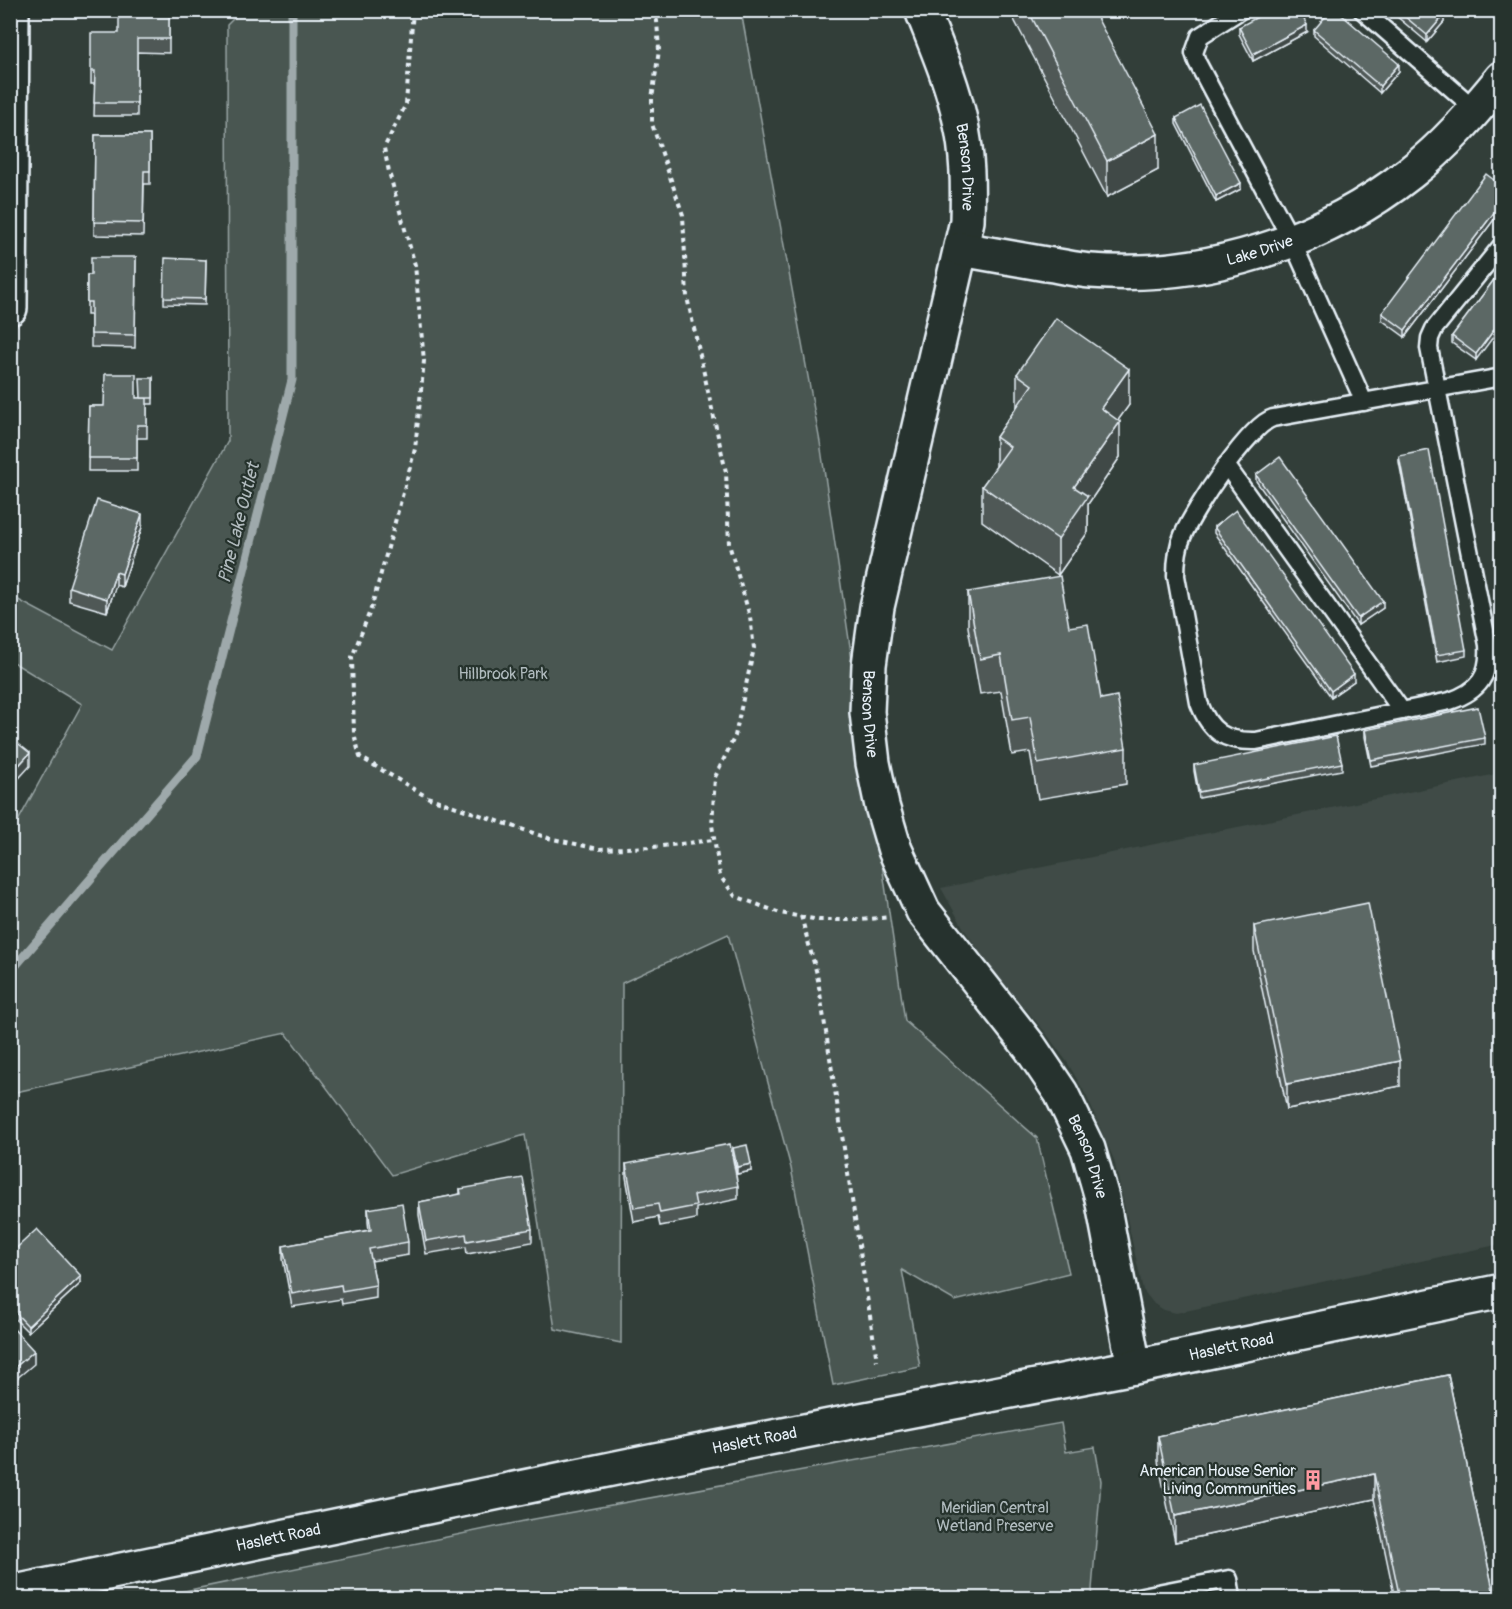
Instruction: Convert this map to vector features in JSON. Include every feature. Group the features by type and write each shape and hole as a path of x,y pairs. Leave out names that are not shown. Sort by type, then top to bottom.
{"street":[{"path":"10,308 12,10"},
{"name":"Benson Drive","path":"922,10 960,119 966,156 967,221 877,607 869,665 867,712 873,763 882,806 895,850 922,911 1030,1047 1061,1093 1088,1149 1101,1198 1134,1367"},
{"name":"Lake Drive","path":"961,249 1089,271 1131,272 1172,270 1213,264 1252,254 1292,241 1343,216 1373,199 1410,173 1445,143 1502,78"},
{"name":"Haslett Road","path":"10,1593 655,1460 1134,1367 1502,1292"}],"lane":[{"path":"1241,10 1200,36 1194,53 1292,241 1364,402"},
{"path":"1362,10 1476,110"},
{"path":"1502,245 1432,333 1429,348 1437,388 1486,633 1489,660 1485,675 1476,687 1464,696 1450,701 1256,741 1226,738 1214,729 1204,717 1200,703 1180,599 1176,561 1183,535 1226,465 1258,426 1267,420 1437,388 1502,377"},
{"path":"1226,465 1402,711"},
{"path":"1132,1599 1229,1579 1232,1599"}],"path":[{"path":"413,10 406,105 384,148 415,265 424,361 415,449 372,606 352,657 354,734 360,757 427,797 548,838 599,849 653,847 714,840"},
{"path":"654,10 659,50 652,99 652,124 683,215 687,297 726,472 729,544 750,617 754,648 735,736 715,777 712,825 720,876 735,896 780,912 819,920 860,921 897,917 922,911"},
{"path":"801,916 818,974 877,1361"}],"shaded area":[{"path":"1501,773 1501,1244 1176,1313 1154,1304 1143,1290 1114,1160 1086,1095 1067,1062 1045,1032 990,967 964,929 941,888"}],"green space":[{"name":"Hillbrook Park","path":"241,11 741,11 820,442 905,1021 1037,1138 1069,1273 955,1301 902,1270 920,1367 833,1385 791,1168 728,934 622,983 621,1343 555,1329 525,1135 392,1175 286,1033 11,1093 11,834 82,704 11,661 11,596 112,650 228,441 227,25"},
{"name":"Meridian Central Wetland Preserve","path":"1061,1423 1066,1452 1095,1447 1101,1481 1093,1598 151,1598 529,1520"}],"building":[{"path":"119,10 169,10 169,39 137,39 137,103 94,103 95,71 91,71 91,33 119,33"},
{"path":"1028,10 1093,10 1158,134 1107,161"},
{"path":"1270,10 1299,10 1307,25 1253,54 1239,27"},
{"path":"1331,10 1336,10 1399,64 1380,86 1314,30"},
{"path":"1397,10 1438,10 1444,15 1427,35"},
{"path":"1200,105 1241,183 1216,196 1176,118"},
{"path":"95,135 150,135 150,171 144,171 143,223 94,222"},
{"path":"1486,174 1502,186 1502,202 1405,330 1382,313"},
{"path":"91,257 136,257 135,335 91,334 91,302 87,302 87,275 91,275"},
{"path":"165,258 206,260 205,299 164,298"},
{"path":"1502,269 1502,319 1476,354 1452,336"},
{"path":"1056,318 1129,369 1101,408 1120,422 1074,487 1088,496 1058,539 982,486 1010,447 996,437 1032,385 1017,374"},
{"path":"105,374 136,374 136,398 147,398 147,425 137,425 137,458 88,458 89,406 104,406"},
{"path":"140,378 153,378 153,398 141,398"},
{"path":"1429,450 1466,650 1437,655 1399,456"},
{"path":"1280,457 1383,601 1358,618 1256,475"},
{"path":"97,500 142,514 122,574 116,572 107,599 69,587"},
{"path":"1236,510 1354,674 1331,691 1214,527"},
{"path":"1060,576 1069,627 1088,624 1101,699 1117,696 1126,748 1038,764 1030,717 1012,720 1001,655 980,659 968,592"},
{"path":"1478,707 1485,738 1371,760 1365,730"},
{"path":"1336,736 1342,763 1199,792 1194,765"},
{"path":"10,737 30,753 10,775"},
{"path":"1502,880 1502,908 1496,881"},
{"path":"1368,903 1400,1061 1287,1084 1254,926"},
{"path":"730,1144 738,1186 694,1195 696,1206 660,1213 658,1204 634,1208 626,1164"},
{"path":"747,1145 751,1164 737,1167 733,1148"},
{"path":"523,1178 532,1229 467,1241 466,1234 426,1241 419,1202 461,1194 460,1189"},
{"path":"402,1203 408,1242 369,1249 376,1285 342,1291 341,1285 292,1294 283,1246 371,1230 368,1209"},
{"path":"37,1229 81,1276 28,1326 10,1307 10,1254"},
{"path":"10,1327 34,1351 13,1369 16,1372 10,1377"},
{"name":"American House Senior Living Communities","path":"1448,1375 1495,1599 1400,1599 1374,1474 1175,1516 1158,1436"}],"waterway":[{"name":"Pine Lake Outlet","path":"10,972 197,756 292,380 292,10"}],"place":[{"name":"American House Senior Living Communities","path":"1313,1480"}]}
